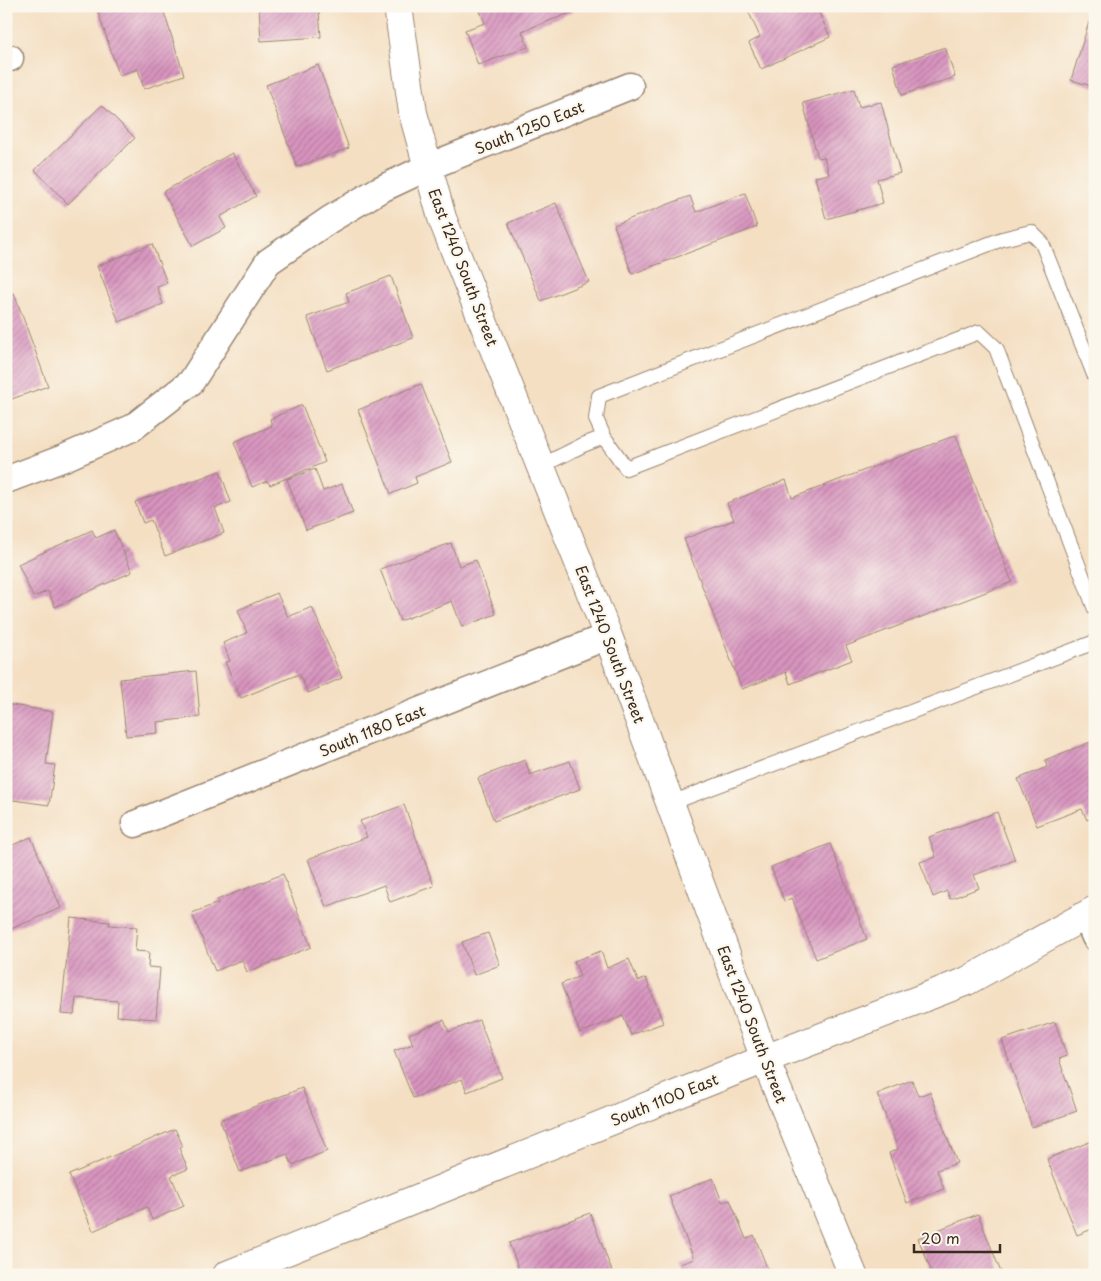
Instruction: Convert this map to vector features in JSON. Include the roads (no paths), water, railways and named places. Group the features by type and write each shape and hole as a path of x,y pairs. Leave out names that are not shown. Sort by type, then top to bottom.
{"street":[{"name":"East 1240 South Street","path":"398,6 413,112 444,222 608,636 765,1059 853,1275"},
{"name":"South 1250 East","path":"6,480 64,458 132,428 191,382 268,262 329,220 379,190 428,167 630,86"},
{"name":"South 1180 East","path":"135,824 608,636"},
{"name":"South 1100 East","path":"227,1275 765,1059 967,981 1092,921"}],"lane":[{"path":"1095,377 1042,242 1031,232 1002,239 599,396 596,418 604,437 626,468 979,332 996,348 1095,609"},
{"path":"541,466 583,445 604,437"},
{"path":"670,803 1095,642"}]}
